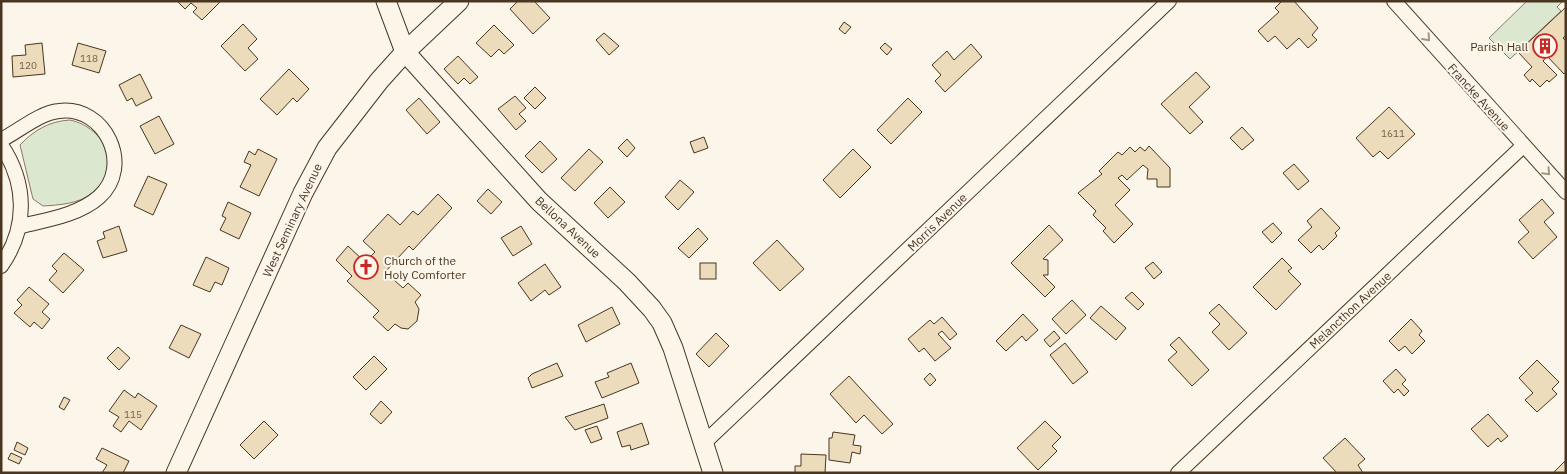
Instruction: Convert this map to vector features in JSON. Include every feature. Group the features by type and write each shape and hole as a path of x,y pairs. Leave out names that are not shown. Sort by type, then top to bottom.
{"street":[{"name":"Bellona Avenue","path":"386,1 405,52 539,201 627,282 662,323 673,348 713,473"},
{"name":"West Seminary Avenue","path":"176,473 313,173 327,148 355,108 405,52 459,1"},
{"name":"Morris Avenue","path":"704,443 1169,1"},
{"name":"Francke Avenue","path":"1394,1 1566,192"},
{"path":"1,140 44,115 59,111 74,112 88,116 101,126 110,139 115,156 114,170 109,184 100,196 90,204 21,226"},
{"path":"1,145 8,155 17,177 21,198 21,226 1,266"},
{"name":"Melancthon Avenue","path":"1178,473 1523,146"}],"green space":[{"path":"1527,1 1563,1 1557,7 1561,11 1510,59 1489,38"},
{"path":"70,120 83,124 101,140 106,150 107,172 101,183 87,197 69,203 43,206 33,199 20,145 43,127 56,122"}],"building":[{"path":"177,1 221,1 202,20 193,12 197,8 191,3 185,9"},
{"path":"518,1 534,1 550,18 533,34 510,9"},
{"path":"1282,1 1294,1 1318,28 1312,35 1317,40 1308,48 1299,38 1287,49 1275,36 1268,42 1258,31 1279,12 1275,8"},
{"name":"Parish Hall","path":"1566,7 1566,35 1563,38 1566,41 1566,72 1564,74 1547,56 1543,61 1557,75 1549,82 1547,80 1540,87 1532,79 1530,82 1524,75 1532,67 1518,52"},
{"path":"844,22 851,27 845,34 839,29"},
{"path":"243,24 257,39 248,48 258,59 245,71 221,46"},
{"path":"494,25 514,45 504,54 499,49 491,57 476,43"},
{"path":"604,33 619,46 609,55 596,40"},
{"path":"42,43 45,74 13,77 12,56 26,55 25,45"},
{"path":"78,43 106,51 99,73 72,65"},
{"path":"885,43 892,49 887,55 880,48"},
{"path":"971,44 982,57 945,92 935,81 941,75 932,65 947,51 954,60"},
{"path":"458,56 478,77 470,84 464,78 458,84 444,69"},
{"path":"289,69 309,89 297,102 293,98 277,115 260,99"},
{"path":"1196,72 1210,87 1189,107 1203,122 1190,134 1161,104"},
{"path":"140,74 152,98 136,106 132,98 127,101 119,85"},
{"path":"535,87 546,98 535,109 524,98"},
{"path":"515,96 526,108 519,114 526,121 516,130 498,109"},
{"path":"419,98 440,122 427,134 406,110"},
{"path":"908,98 922,112 891,144 877,130"},
{"path":"1389,107 1415,134 1388,159 1380,151 1373,157 1356,138"},
{"path":"159,116 174,144 155,154 140,126"},
{"path":"1242,127 1254,140 1242,150 1230,138"},
{"path":"704,137 708,148 694,153 690,142"},
{"path":"627,139 635,148 627,157 618,148"},
{"path":"540,141 557,159 542,173 525,156"},
{"path":"1149,146 1170,168 1170,187 1157,187 1157,179 1147,179 1148,169 1143,165 1127,180 1122,175 1118,178 1130,190 1115,205 1133,224 1114,243 1103,231 1106,228 1093,215 1096,211 1078,193 1102,174 1099,171 1118,152 1122,155 1130,147 1135,152 1140,147 1145,151"},
{"path":"258,149 277,159 259,196 240,187 251,165 244,162 249,151 255,155"},
{"path":"589,149 603,162 575,191 561,178"},
{"path":"853,149 871,167 840,198 823,180"},
{"path":"1294,164 1309,181 1298,190 1283,173"},
{"path":"148,176 167,184 153,215 134,206"},
{"path":"680,180 694,192 678,210 665,197"},
{"path":"610,187 625,202 608,218 594,203"},
{"path":"488,189 502,202 491,214 477,201"},
{"name":"Church of the Holy Comforter","path":"438,194 452,208 413,250 409,246 385,272 403,288 408,283 421,295 415,302 419,309 417,321 408,329 401,328 395,324 388,331 373,317 379,311 347,281 352,276 336,260 348,246 365,262 375,252 363,241 388,214 400,225 413,211 418,215"},
{"path":"1542,199 1554,213 1544,222 1557,237 1533,259 1518,242 1529,232 1519,220"},
{"path":"228,202 251,213 239,239 220,230 226,218 222,216"},
{"path":"1321,208 1340,228 1335,233 1337,236 1323,250 1319,245 1311,253 1298,240 1312,227 1307,221"},
{"path":"1273,223 1282,233 1272,243 1262,232"},
{"path":"1049,225 1063,240 1043,259 1048,260 1048,275 1043,275 1055,287 1045,297 1011,263"},
{"path":"119,226 127,251 103,258 97,241 105,238 103,232"},
{"path":"521,226 532,244 513,256 501,238"},
{"path":"698,228 708,239 689,258 678,248"},
{"path":"777,240 804,269 780,291 753,263"},
{"path":"64,253 84,270 63,293 49,280 57,271 52,266"},
{"path":"206,257 229,268 222,285 215,282 210,292 193,285"},
{"path":"1282,258 1292,268 1288,271 1301,284 1276,310 1253,287"},
{"path":"1153,262 1162,272 1154,279 1145,268"},
{"path":"700,263 716,263 716,279 700,279"},
{"path":"545,264 561,287 549,295 545,290 531,301 518,283"},
{"path":"29,287 49,304 42,312 50,319 42,329 34,322 30,327 14,313 22,305 17,300"},
{"path":"1132,292 1144,304 1138,310 1125,298"},
{"path":"1072,300 1086,315 1066,334 1052,319"},
{"path":"1219,304 1247,333 1229,350 1212,332 1220,324 1209,313"},
{"path":"1101,306 1126,328 1116,340 1090,318"},
{"path":"612,307 620,324 586,342 578,325"},
{"path":"1023,314 1038,330 1026,341 1022,336 1006,351 996,341"},
{"path":"942,317 957,334 950,340 942,331 938,334 951,348 935,361 924,348 919,352 908,339 930,320 934,324"},
{"path":"1411,319 1422,331 1419,335 1425,341 1412,354 1405,346 1399,351 1389,341"},
{"path":"181,325 201,334 189,358 169,348"},
{"path":"1054,331 1060,338 1050,347 1044,340"},
{"path":"716,333 729,346 709,367 696,354"},
{"path":"1179,337 1209,370 1192,386 1168,360 1177,352 1170,345"},
{"path":"1065,343 1088,372 1073,384 1050,355"},
{"path":"118,347 130,358 119,370 107,358"},
{"path":"374,356 387,369 366,390 353,377"},
{"path":"1537,360 1559,382 1552,389 1557,394 1537,412 1525,400 1533,393 1519,378"},
{"path":"557,363 563,376 532,388 528,378 532,374"},
{"path":"631,363 639,383 602,398 595,382 609,377 607,373"},
{"path":"1396,369 1406,380 1402,384 1409,391 1404,396 1398,389 1394,393 1383,381"},
{"path":"930,373 936,380 930,386 924,379"},
{"path":"849,376 893,424 882,434 864,415 856,423 830,394"},
{"path":"124,390 135,398 138,393 157,406 141,430 129,421 121,432 113,426 119,417 109,411"},
{"path":"64,397 70,400 64,410 59,407"},
{"path":"381,401 392,412 381,424 370,414"},
{"path":"604,404 608,418 575,430 565,417"},
{"path":"1488,414 1508,436 1501,442 1498,438 1488,447 1471,429"},
{"path":"264,421 278,435 254,459 240,445"},
{"path":"1045,421 1061,437 1052,446 1057,451 1038,470 1017,448"},
{"path":"642,423 649,444 631,450 630,445 622,447 617,432"},
{"path":"597,426 602,439 591,443 585,430"},
{"path":"833,432 855,435 853,445 861,446 860,454 852,452 850,463 829,460 829,438 832,438"},
{"path":"1345,438 1365,459 1358,465 1363,473 1337,473 1323,458"},
{"path":"17,442 28,448 25,455 14,450"},
{"path":"102,448 129,461 123,473 102,473 107,465 96,459"},
{"path":"11,453 22,458 19,464 8,459"},
{"path":"801,454 826,455 825,473 795,473 795,466 801,466"},
{"path":"1565,461 1566,473 1553,473"}],"place":[{"name":"Parish Hall","path":"1545,46"},
{"name":"Church of the Holy Comforter","path":"366,267"}]}
